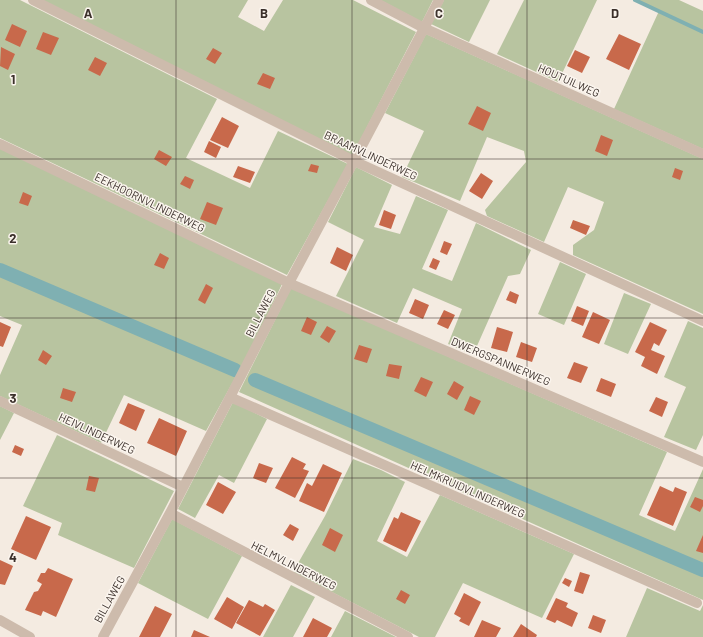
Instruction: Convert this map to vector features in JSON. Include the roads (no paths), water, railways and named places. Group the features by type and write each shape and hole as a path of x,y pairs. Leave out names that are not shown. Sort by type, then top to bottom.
{"street":[{"name":"BRAAMVLINDERWEG","path":"33,0 354,162 703,321"},
{"name":"HOUTUILWEG","path":"370,0 424,28 703,154"},
{"name":"BILLAWEG","path":"102,637 170,514 289,283 439,0"},
{"name":"EEKHOORNVLINDERWEG","path":"0,144 289,283"},
{"name":"DWERGSPANNERWEG","path":"289,283 703,462"},
{"name":"HELMKRUIDVLINDERWEG","path":"230,396 697,603"},
{"name":"HEIVLINDERWEG","path":"0,401 183,487"},
{"name":"HELMVLINDERWEG","path":"170,514 408,637"},
{"path":"0,620 30,637"}],"waterway":[{"path":"635,0 703,32"},
{"path":"0,270 235,370"},
{"path":"255,380 703,570"}]}
